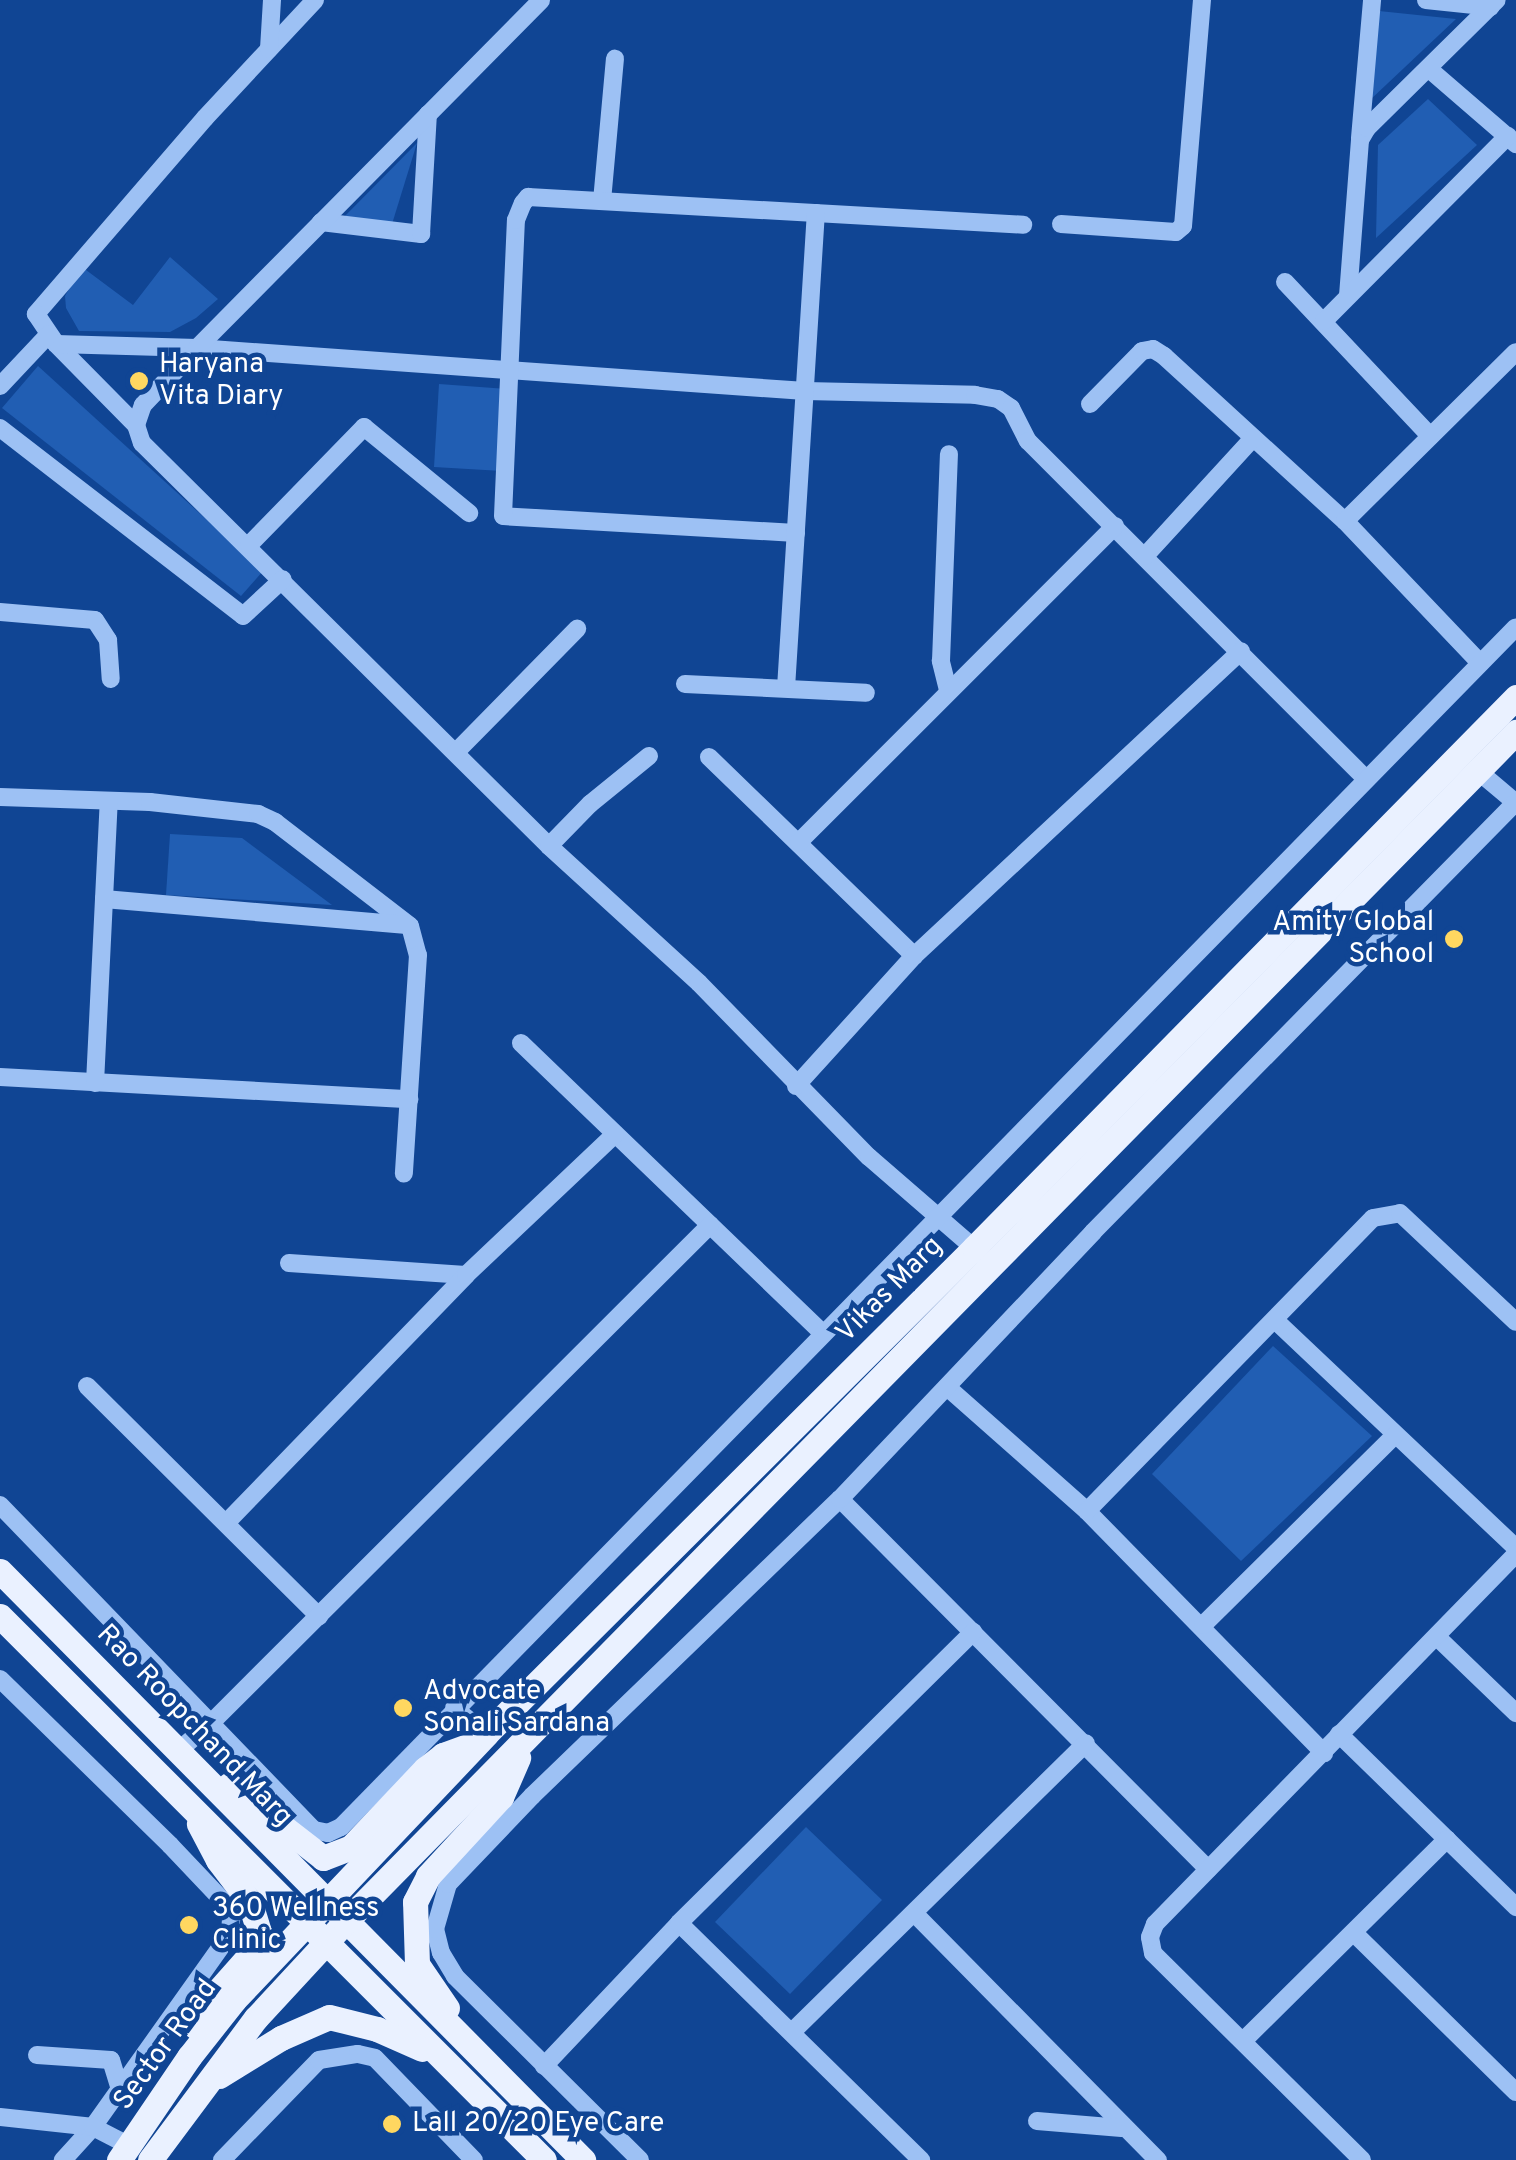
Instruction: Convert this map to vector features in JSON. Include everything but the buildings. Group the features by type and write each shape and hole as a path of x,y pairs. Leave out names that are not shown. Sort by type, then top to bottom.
{"main road":[{"name":"Vikas Marg","path":"336,1914 524,1744 982,1255 1516,697"},
{"name":"Vikas Marg","path":"316,1936 483,1738 1516,732"},
{"name":"Rao Roopchand Marg","path":"0,1571 475,2052"},
{"name":"Rao Roopchand Marg","path":"0,1616 544,2160"},
{"path":"197,1772 230,1786 323,1858 352,1847 424,1768 483,1738"},
{"path":"524,1744 501,1797 428,1876 415,1902 412,1930 417,1964 475,2052 583,2160"},
{"path":"186,1799 218,1860 250,1902 258,1932 248,1956 197,2024 189,2057"},
{"name":"Sector Road","path":"133,2155 189,2057 234,2000 316,1936"},
{"name":"Sector Road","path":"133,2155 206,2084 316,1936"},
{"path":"206,2084 281,2038 329,2017 376,2029 440,2058"}],"street":[{"path":"269,49 272,0"},
{"path":"315,0 36,314 53,339 136,425 142,443 549,846 698,983 796,1086 938,1221 982,1255"},
{"path":"136,425 143,405 197,348 541,0"},
{"path":"1061,224 1176,232 1183,226 1202,0"},
{"path":"1348,296 1372,0"},
{"path":"1426,0 1494,3"},
{"path":"1360,140 1494,3"},
{"path":"602,201 615,59"},
{"path":"1324,320 1512,140 1429,69"},
{"path":"321,222 422,234 428,114"},
{"path":"796,533 503,516 518,210 528,197 1023,225"},
{"path":"786,688 816,213"},
{"path":"1285,282 1430,436"},
{"path":"0,386 53,339 805,391 975,394 998,400 1012,408 1028,441 1366,779"},
{"path":"1090,404 1142,351 1153,349 1345,522 1480,663"},
{"path":"1345,522 1516,352"},
{"path":"249,545 364,426 470,513"},
{"path":"0,428 243,616 283,579"},
{"path":"1145,556 1253,438"},
{"path":"948,690 941,661 949,454"},
{"path":"799,842 1115,526"},
{"path":"0,612 95,620 108,640 111,678"},
{"path":"6,1504 314,1830 328,1833 341,1828 454,1708 822,1333 938,1221 1516,626"},
{"path":"456,752 578,629"},
{"path":"796,1086 914,956 1241,652"},
{"path":"685,684 866,694"},
{"path":"549,846 590,804 649,756"},
{"path":"708,758 914,956"},
{"path":"640,2160 469,1992 445,1960 435,1929 444,1891 532,1796 840,1499 1516,802 1478,771"},
{"path":"0,797 108,801 258,814 275,822 410,926 418,955 404,1174"},
{"path":"95,1083 108,801"},
{"path":"104,899 410,926"},
{"path":"521,1043 822,1333"},
{"path":"0,1077 409,1099"},
{"path":"227,1522 466,1275 615,1134"},
{"path":"1087,1512 1361,1229 1387,1212 1400,1213 1516,1322"},
{"path":"178,1752 211,1724 710,1226"},
{"path":"289,1263 466,1275"},
{"path":"1276,1321 1516,1551 1208,1869 1156,1924 1150,1937 1153,1952 1362,2160"},
{"path":"88,1386 319,1616"},
{"path":"947,1387 1087,1512 1324,1753"},
{"path":"1202,1625 1396,1435"},
{"path":"840,1499 1208,1869"},
{"path":"544,2066 679,1923 973,1632"},
{"path":"1437,1636 1516,1713"},
{"path":"0,1679 170,1845 227,1905 231,1920 230,1934 92,2127 63,2160"},
{"path":"454,1708 483,1738"},
{"path":"1339,1734 1516,1908"},
{"path":"792,2032 1086,1743"},
{"path":"1243,2041 1447,1840"},
{"path":"915,1914 1122,2128 1158,2160"},
{"path":"679,1923 921,2160"},
{"path":"1354,1933 1516,2092"},
{"path":"222,2160 320,2060 358,2054 375,2058 474,2160"},
{"path":"37,2055 111,2060 119,2086"},
{"path":"0,2117 92,2127 133,2155"},
{"path":"1037,2122 1122,2128"}],"shaded area":[{"path":"1379,11 1456,19 1370,100"},
{"path":"1428,99 1477,145 1376,238 1378,145"},
{"path":"417,143 392,224 341,220"},
{"path":"170,257 218,299 196,318 170,332 79,331 66,308 65,296 82,267 133,305"},
{"path":"38,366 263,571 241,596 2,408"},
{"path":"439,384 507,389 502,471 434,467"},
{"path":"170,834 242,838 332,905 166,895"},
{"path":"1273,1346 1372,1436 1241,1561 1152,1474"},
{"path":"806,1827 882,1900 790,1994 715,1922"}],"place":[{"name":"Haryana Vita Diary","path":"139,381"},
{"name":"Amity Global School","path":"1454,939"},
{"name":"Advocate Sonali Sardana","path":"403,1708"},
{"name":"360 Wellness Clinic","path":"189,1925"},
{"name":"Lall 20/20 Eye Care","path":"392,2124"}]}
